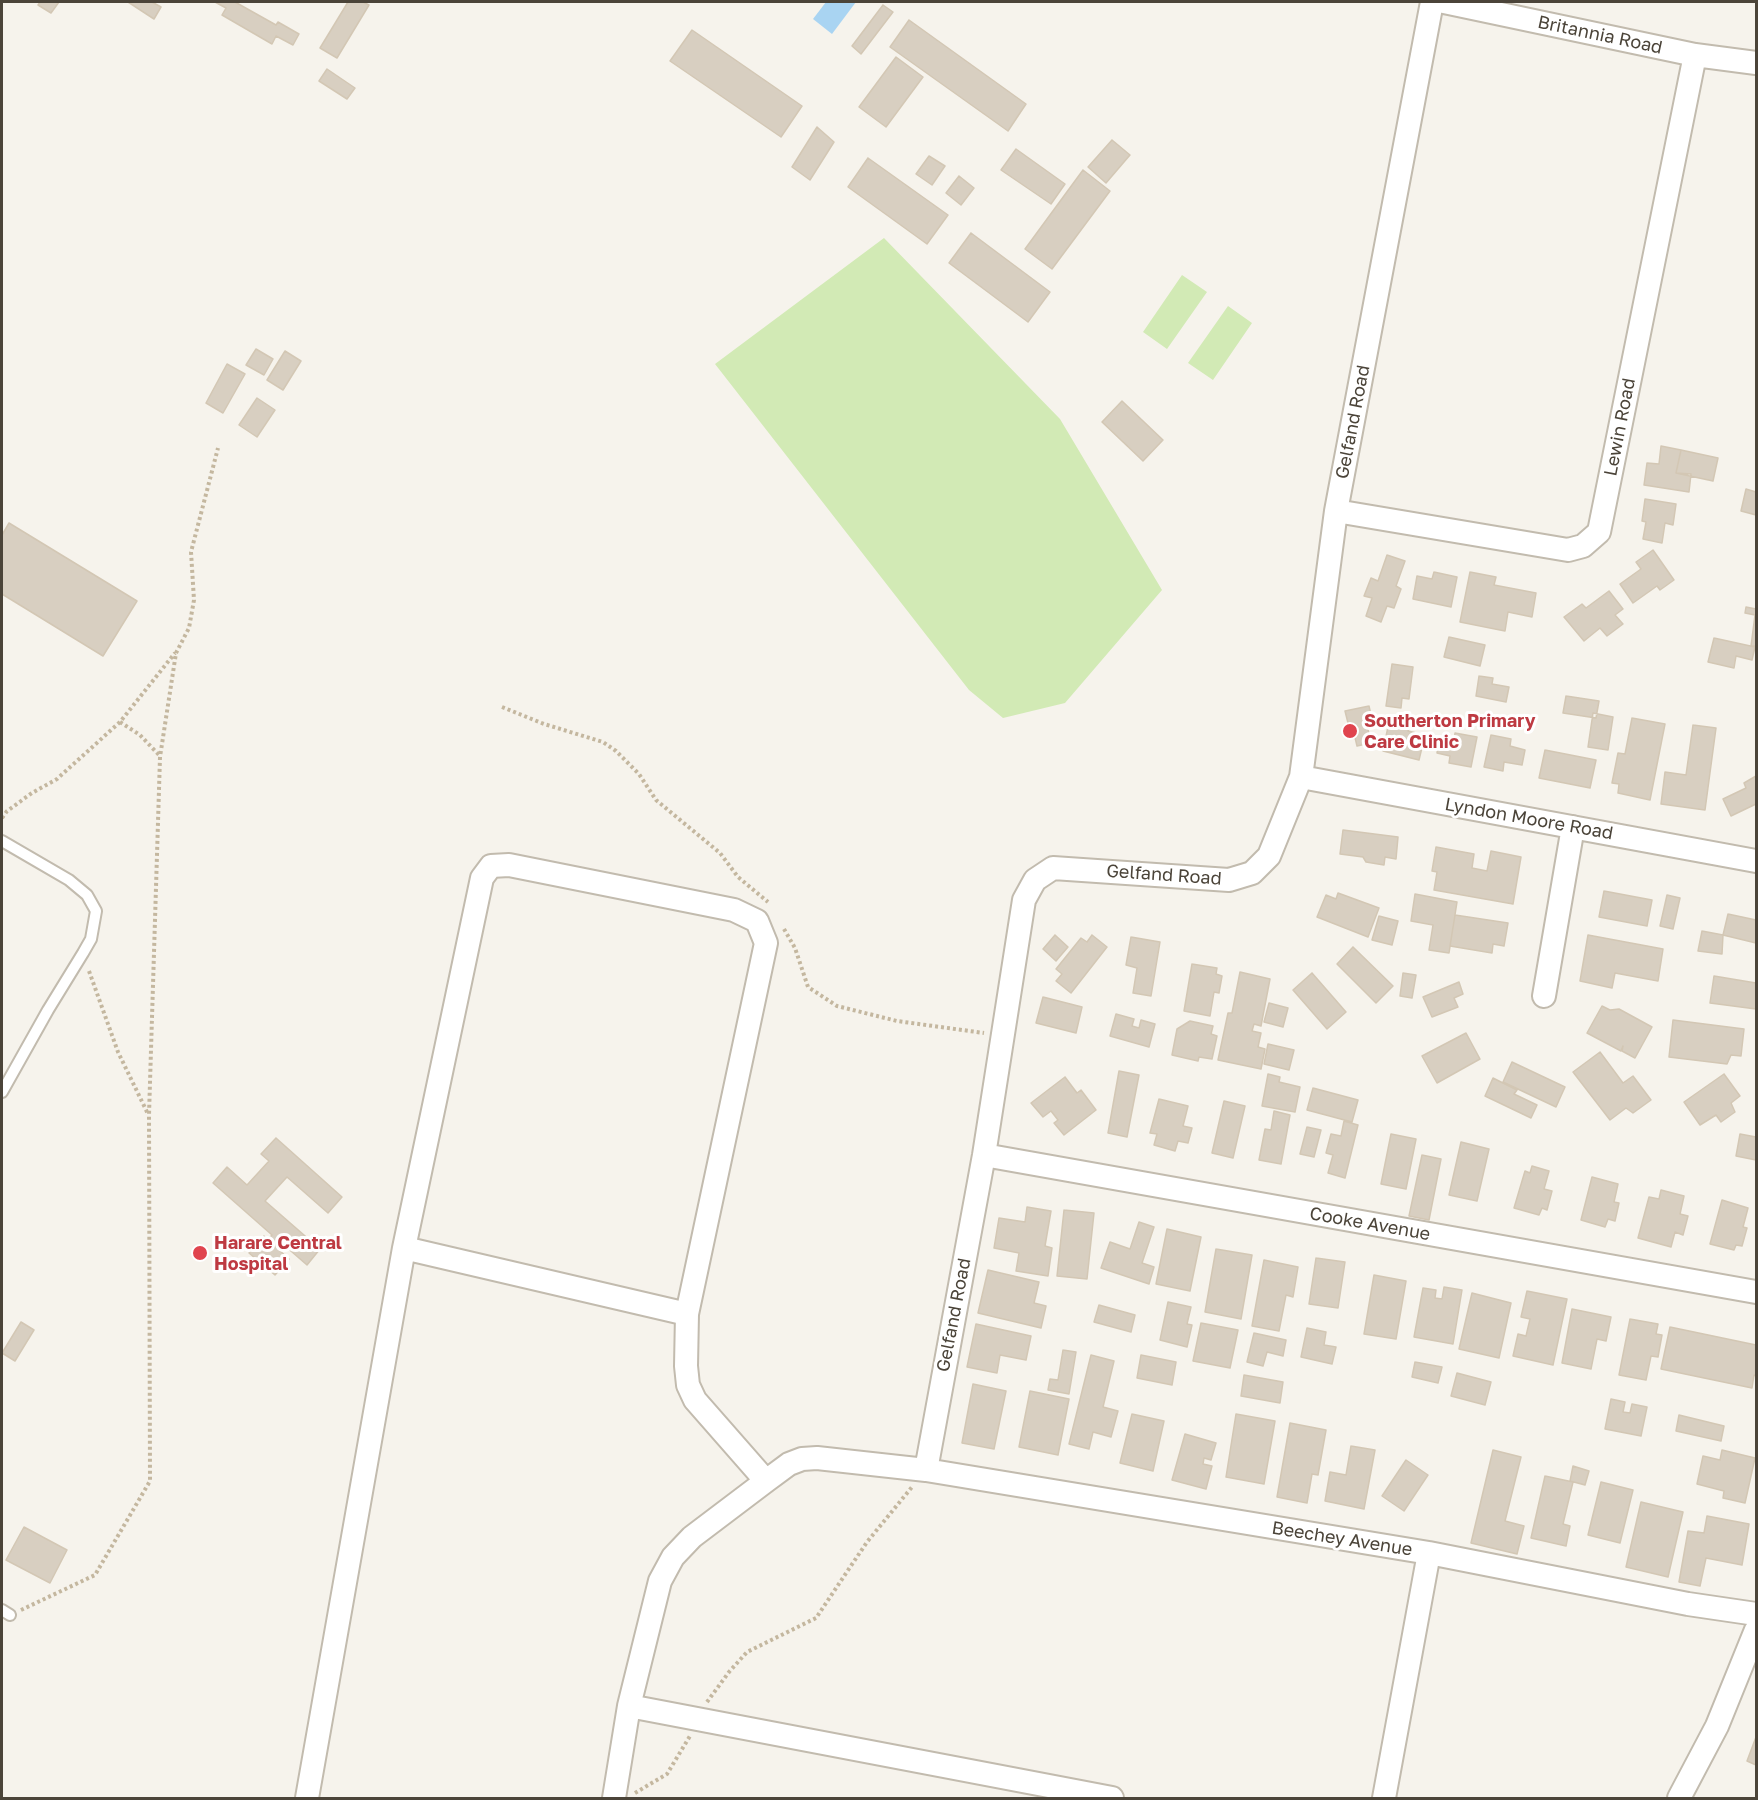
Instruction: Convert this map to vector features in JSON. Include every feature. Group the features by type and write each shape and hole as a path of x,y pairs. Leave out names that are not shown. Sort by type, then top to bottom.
{"street":[{"name":"Gelfand Road","path":"926,1470 984,1155 1024,900 1035,880 1053,868 1229,880 1252,873 1269,856 1301,777 1336,511 1432,2"},
{"name":"Britannia Road","path":"1444,2 1487,6 1695,55 1756,63"},
{"name":"Lewin Road","path":"1336,511 1568,550 1583,546 1599,532 1695,55"},
{"name":"Lyndon Moore Road","path":"1301,777 1756,861"},
{"path":"1544,996 1573,827"},
{"path":"307,1798 404,1248 482,878 491,866 509,865 734,910 757,921 766,943 687,1314 688,1385 694,1400 766,1481"},
{"name":"Cooke Avenue","path":"984,1155 1756,1292"},
{"path":"404,1248 687,1314"},
{"name":"Beechey Avenue","path":"614,1798 629,1706 660,1581 673,1557 692,1537 789,1464 802,1459 818,1458 926,1470 1429,1553 1688,1604 1756,1614"},
{"path":"1384,1798 1429,1553"},
{"path":"1679,1798 1717,1726 1756,1630"},
{"path":"629,1706 1112,1798"}],"lane":[{"path":"2,841 69,880 87,895 96,911 91,939 2,1092"}],"path":[{"path":"2,818 7,811 32,793 57,779 120,722 176,653 189,628 194,600 191,552 218,448"},
{"path":"6,1613 95,1575 150,1482 149,1115 160,757 176,653"},
{"path":"502,707 544,724 603,742 616,751 639,774 656,800 720,853 738,876 770,904"},
{"path":"120,722 140,735 160,757"},
{"path":"780,921 795,948 808,987 837,1006 897,1021 1002,1036"},
{"path":"83,953 118,1052 149,1115"},
{"path":"628,1798 667,1774 710,1696 747,1652 816,1618 867,1542 926,1470"}],"green space":[{"path":"884,238 1060,419 1162,590 1065,703 1003,718 969,690 715,364"},
{"path":"1182,275 1207,292 1167,349 1143,332"},
{"path":"1228,306 1252,323 1213,380 1188,363"}],"water":[{"path":"826,2 856,2 832,34 813,19"}],"building":[{"path":"40,2 59,2 51,13 38,5"},
{"path":"128,2 152,2 161,7 154,19"},
{"path":"215,2 235,2 276,25 278,22 299,34 293,45 276,36 272,44 222,15 226,8"},
{"path":"348,2 363,2 369,5 337,58 320,48"},
{"path":"883,5 893,12 861,54 852,46"},
{"path":"909,20 1026,104 1008,131 890,47"},
{"path":"692,30 802,106 781,137 670,61"},
{"path":"896,57 923,77 886,127 859,107"},
{"path":"327,69 355,88 347,99 319,81"},
{"path":"817,127 834,142 810,180 792,167"},
{"path":"1112,140 1130,155 1106,183 1088,167"},
{"path":"1016,149 1065,184 1051,204 1001,170"},
{"path":"929,156 945,166 932,185 916,174"},
{"path":"868,158 948,215 927,244 848,187"},
{"path":"1083,170 1110,191 1052,269 1025,249"},
{"path":"959,176 974,188 961,205 946,193"},
{"path":"971,233 1050,292 1028,322 949,263"},
{"path":"256,349 273,359 264,375 246,365"},
{"path":"285,351 301,361 283,390 267,380"},
{"path":"227,364 245,374 223,413 206,403"},
{"path":"257,398 275,410 257,437 239,425"},
{"path":"1122,401 1163,440 1143,461 1102,422"},
{"path":"1661,446 1681,450 1676,473 1691,474 1689,492 1644,485 1647,463 1659,464"},
{"path":"1681,450 1718,458 1713,481 1676,473"},
{"path":"1746,489 1756,492 1756,515 1741,511"},
{"path":"1645,499 1676,504 1673,525 1665,523 1662,543 1643,539 1646,522 1642,521"},
{"path":"9,523 137,601 103,656 2,594 2,535"},
{"path":"1653,550 1674,580 1660,590 1657,586 1633,603 1620,584 1641,569 1636,562"},
{"path":"1387,555 1405,561 1396,586 1401,589 1394,608 1387,606 1381,622 1366,616 1372,598 1364,596 1371,578 1378,581"},
{"path":"1434,572 1457,577 1451,607 1413,599 1417,576 1432,579"},
{"path":"1470,572 1496,577 1494,585 1536,593 1532,617 1508,612 1505,631 1460,622"},
{"path":"1609,591 1623,609 1615,615 1623,624 1607,636 1600,628 1584,641 1564,617 1582,604 1586,608"},
{"path":"1746,607 1756,609 1756,646 1751,646 1755,615 1745,613"},
{"path":"1449,637 1485,645 1480,666 1444,657"},
{"path":"1714,638 1755,647 1752,660 1736,656 1734,668 1708,662"},
{"path":"1392,664 1413,667 1409,699 1402,698 1401,708 1386,706"},
{"path":"1479,676 1493,678 1492,684 1509,687 1506,702 1476,696"},
{"path":"1566,696 1599,701 1596,718 1563,713"},
{"path":"1369,706 1373,724 1367,725 1371,743 1357,746 1345,711"},
{"path":"1593,713 1613,717 1608,750 1588,747"},
{"path":"1632,718 1665,724 1650,800 1618,793 1619,784 1612,783 1618,753 1625,754"},
{"path":"1389,722 1410,726 1408,731 1425,735 1419,760 1383,751"},
{"path":"1693,725 1716,728 1705,810 1661,804 1665,772 1686,775"},
{"path":"1455,733 1477,737 1471,767 1449,763 1450,756 1437,753 1440,737 1454,740"},
{"path":"1491,735 1511,739 1510,746 1525,750 1522,765 1504,762 1503,771 1484,767"},
{"path":"1545,750 1596,760 1590,788 1539,778"},
{"path":"1756,776 1756,804 1731,816 1723,799 1746,788 1744,783"},
{"path":"1343,830 1398,837 1396,859 1385,857 1384,865 1366,862 1363,857 1340,854"},
{"path":"1436,847 1474,854 1472,868 1487,871 1491,851 1521,857 1513,904 1434,890 1437,872 1432,871"},
{"path":"1604,891 1652,900 1647,926 1599,917"},
{"path":"1338,893 1379,908 1368,937 1317,917 1326,895 1336,899"},
{"path":"1415,894 1457,902 1449,953 1429,950 1433,925 1411,921"},
{"path":"1667,895 1680,898 1673,929 1660,926"},
{"path":"1728,914 1756,920 1756,943 1723,935"},
{"path":"1455,915 1508,923 1504,946 1493,944 1492,953 1450,946"},
{"path":"1379,916 1398,921 1392,945 1372,940"},
{"path":"1702,931 1723,935 1722,954 1698,951"},
{"path":"1055,935 1068,947 1056,961 1043,949"},
{"path":"1092,935 1107,947 1071,993 1056,981 1062,974 1056,969 1081,938 1087,942"},
{"path":"1588,935 1663,949 1658,981 1615,973 1612,988 1580,981"},
{"path":"1131,937 1160,942 1151,996 1133,993 1137,968 1126,965"},
{"path":"1353,947 1393,986 1376,1003 1337,964"},
{"path":"1192,964 1217,968 1216,974 1222,976 1219,993 1214,992 1210,1016 1184,1011"},
{"path":"1240,972 1270,979 1261,1026 1254,1024 1252,1031 1261,1033 1258,1047 1265,1049 1261,1069 1218,1060 1228,1013 1232,1013"},
{"path":"1312,973 1346,1012 1327,1029 1293,990"},
{"path":"1403,973 1416,975 1412,998 1400,996"},
{"path":"1714,976 1756,983 1756,1009 1710,1003"},
{"path":"1459,982 1463,994 1454,998 1458,1007 1432,1017 1423,997"},
{"path":"1043,997 1082,1007 1076,1033 1036,1023"},
{"path":"1269,1003 1288,1008 1283,1027 1264,1022"},
{"path":"1602,1006 1610,1010 1619,1009 1652,1027 1635,1058 1622,1051 1623,1046 1621,1051 1587,1033"},
{"path":"1116,1014 1134,1019 1132,1026 1139,1028 1141,1020 1155,1024 1149,1047 1110,1036"},
{"path":"1673,1020 1744,1029 1741,1056 1731,1055 1727,1064 1669,1057"},
{"path":"1190,1021 1213,1026 1211,1034 1217,1036 1212,1059 1199,1057 1198,1061 1172,1055 1177,1029"},
{"path":"1466,1033 1480,1059 1437,1083 1422,1056"},
{"path":"1268,1044 1294,1050 1289,1070 1264,1064"},
{"path":"1600,1052 1623,1083 1633,1076 1651,1100 1633,1113 1626,1108 1610,1120 1573,1072"},
{"path":"1512,1062 1565,1087 1556,1107 1503,1082"},
{"path":"1119,1071 1139,1075 1127,1137 1108,1133"},
{"path":"1268,1074 1280,1077 1279,1082 1300,1087 1295,1112 1262,1106"},
{"path":"1724,1074 1740,1096 1731,1103 1735,1112 1721,1122 1716,1115 1700,1125 1684,1102"},
{"path":"1065,1077 1077,1093 1081,1090 1096,1110 1064,1135 1054,1123 1058,1120 1051,1111 1043,1117 1031,1103"},
{"path":"1493,1078 1517,1090 1514,1094 1537,1105 1531,1118 1485,1096"},
{"path":"1313,1088 1358,1100 1352,1122 1307,1110"},
{"path":"1159,1099 1188,1106 1183,1126 1192,1128 1188,1143 1178,1141 1175,1151 1154,1145 1157,1134 1150,1133"},
{"path":"1224,1101 1245,1106 1233,1158 1212,1153"},
{"path":"1274,1111 1290,1115 1281,1164 1259,1160 1265,1129 1271,1130"},
{"path":"1344,1121 1358,1125 1345,1178 1328,1173 1333,1155 1326,1153 1331,1134 1341,1136"},
{"path":"1307,1127 1321,1130 1314,1157 1300,1154"},
{"path":"1391,1134 1416,1139 1406,1189 1381,1184"},
{"path":"1740,1134 1756,1137 1756,1160 1736,1156"},
{"path":"276,1138 342,1197 328,1213 287,1177 265,1201 320,1249 307,1265 284,1245 279,1250 289,1259 275,1275 249,1253 264,1236 267,1240 272,1235 213,1183 227,1167 247,1185 269,1161 261,1154"},
{"path":"1461,1142 1489,1149 1477,1201 1449,1195"},
{"path":"1422,1155 1441,1159 1429,1220 1409,1216"},
{"path":"1532,1166 1549,1171 1544,1189 1552,1191 1547,1210 1542,1208 1539,1215 1514,1208 1525,1171 1530,1173"},
{"path":"1592,1177 1618,1184 1614,1202 1619,1203 1615,1221 1608,1219 1605,1227 1581,1220"},
{"path":"1661,1190 1684,1196 1680,1214 1688,1216 1683,1235 1675,1232 1671,1247 1638,1238 1649,1197 1659,1199"},
{"path":"1722,1200 1748,1208 1743,1227 1747,1228 1742,1246 1736,1245 1734,1250 1710,1244"},
{"path":"1027,1207 1051,1211 1045,1246 1052,1248 1048,1276 1016,1271 1019,1253 994,1248 999,1218 1025,1222"},
{"path":"1064,1210 1094,1213 1087,1279 1057,1276"},
{"path":"1139,1222 1154,1227 1142,1263 1154,1267 1149,1284 1101,1268 1110,1242 1130,1249"},
{"path":"1167,1229 1201,1237 1190,1291 1156,1284"},
{"path":"1216,1249 1252,1255 1241,1319 1205,1312"},
{"path":"1316,1258 1345,1262 1338,1308 1309,1304"},
{"path":"1264,1260 1298,1267 1293,1297 1286,1295 1279,1331 1252,1326"},
{"path":"988,1270 1039,1282 1034,1303 1046,1306 1041,1328 978,1313"},
{"path":"1374,1275 1406,1281 1396,1339 1364,1334"},
{"path":"1444,1287 1462,1290 1453,1344 1414,1337 1423,1288 1436,1290 1435,1298 1442,1299"},
{"path":"1527,1291 1567,1299 1553,1365 1513,1356 1518,1334 1526,1336 1530,1319 1521,1317"},
{"path":"1472,1293 1511,1303 1499,1358 1459,1349"},
{"path":"1168,1302 1191,1307 1187,1324 1192,1325 1187,1347 1160,1340"},
{"path":"1099,1305 1135,1315 1131,1332 1094,1322"},
{"path":"1572,1309 1611,1317 1606,1341 1597,1339 1591,1369 1562,1363"},
{"path":"1630,1319 1658,1324 1656,1334 1662,1335 1658,1357 1651,1356 1646,1380 1619,1375"},
{"path":"21,1322 34,1330 15,1361 2,1353"},
{"path":"1201,1323 1238,1330 1230,1368 1193,1361"},
{"path":"976,1324 1031,1336 1026,1360 1000,1355 997,1373 967,1367"},
{"path":"1670,1327 1756,1345 1756,1376 1754,1375 1752,1388 1661,1369"},
{"path":"1307,1328 1326,1332 1324,1345 1336,1347 1332,1364 1301,1357"},
{"path":"1254,1333 1286,1340 1283,1356 1267,1352 1263,1366 1247,1362"},
{"path":"1063,1350 1076,1352 1069,1394 1048,1390 1050,1379 1058,1380"},
{"path":"1091,1355 1114,1361 1103,1407 1118,1411 1111,1437 1093,1432 1089,1449 1069,1444"},
{"path":"1141,1355 1176,1362 1172,1385 1137,1378"},
{"path":"1415,1362 1442,1367 1438,1383 1412,1377"},
{"path":"1457,1373 1491,1382 1485,1405 1451,1396"},
{"path":"1244,1375 1283,1382 1280,1403 1241,1396"},
{"path":"973,1384 1006,1391 994,1449 962,1443"},
{"path":"1030,1391 1069,1399 1058,1455 1019,1447"},
{"path":"1611,1399 1625,1402 1623,1412 1630,1413 1632,1404 1647,1407 1641,1436 1605,1429"},
{"path":"1132,1414 1164,1421 1153,1471 1120,1463"},
{"path":"1236,1414 1275,1421 1264,1484 1226,1477"},
{"path":"1679,1415 1724,1426 1721,1441 1676,1431"},
{"path":"1290,1423 1326,1430 1318,1475 1312,1474 1307,1503 1277,1497"},
{"path":"1185,1434 1216,1443 1211,1460 1204,1458 1203,1464 1212,1466 1206,1489 1172,1480"},
{"path":"1351,1446 1375,1450 1364,1509 1325,1501 1330,1472 1346,1475"},
{"path":"1493,1450 1521,1457 1505,1521 1524,1526 1517,1554 1471,1543"},
{"path":"1722,1450 1755,1458 1745,1503 1723,1498 1724,1491 1697,1484 1703,1456 1720,1460"},
{"path":"1406,1460 1428,1475 1404,1511 1382,1496"},
{"path":"1573,1466 1589,1471 1585,1485 1570,1481"},
{"path":"1545,1476 1573,1482 1563,1524 1570,1526 1566,1546 1531,1538"},
{"path":"1601,1482 1633,1490 1620,1543 1588,1535"},
{"path":"1641,1502 1683,1512 1668,1577 1626,1567"},
{"path":"1707,1516 1749,1524 1742,1565 1706,1558 1700,1586 1679,1582 1688,1531 1704,1533"},
{"path":"24,1527 67,1550 50,1583 6,1560"},
{"path":"1756,1737 1756,1765 1747,1761"}],"place":[{"name":"Southerton Primary Care Clinic","path":"1350,731"},
{"name":"Harare Central Hospital","path":"200,1253"}]}
